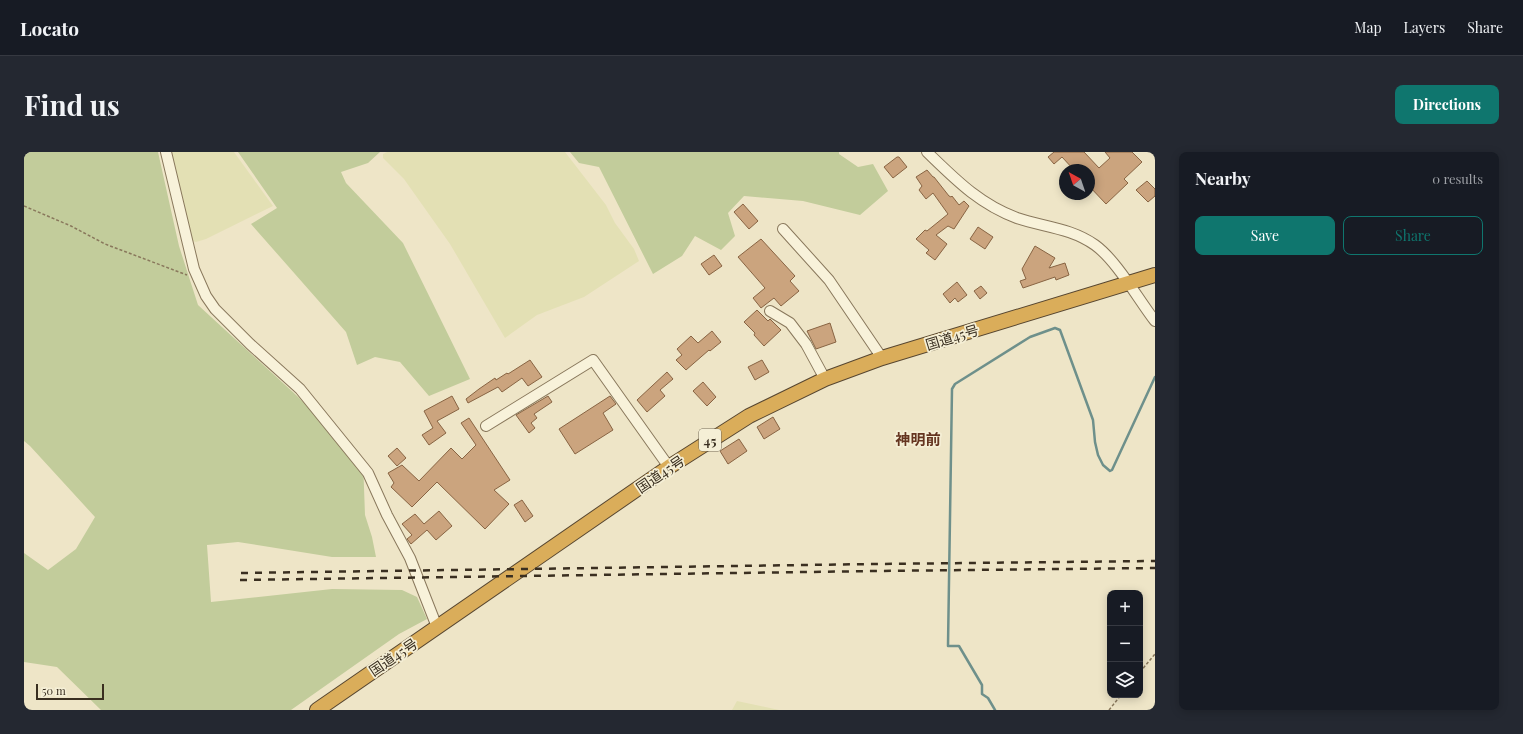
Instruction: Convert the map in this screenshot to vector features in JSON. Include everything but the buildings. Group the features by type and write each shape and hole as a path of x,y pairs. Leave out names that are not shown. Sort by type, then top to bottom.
{"highway":[{"name":"国道45号","path":"317,710 670,467 749,416 825,379 882,358 1127,282 1155,275"}],"street":[{"path":"166,152 194,269 206,296 215,309 250,344 300,389 368,473 387,515 410,558 437,627"},
{"path":"927,152 965,188 977,198 989,205 1018,218 1068,230 1095,245 1110,259 1155,321"},
{"path":"783,229 829,280 882,358"},
{"path":"770,311 790,323 806,344 825,379"},
{"path":"486,426 593,360 670,467"}],"path":[{"path":"24,206 71,226 105,244 198,279"},
{"path":"1143,668 1155,654"},
{"path":"1109,710 1119,698"}],"shaded area":[{"path":"171,152 234,152 273,206 206,239 196,242 193,241 190,237"},
{"path":"387,152 565,152 606,205 615,223 634,249 639,261 584,297 537,315 505,338 450,244 404,179 383,158 383,154"},
{"path":"737,701 779,710 732,710"}],"green space":[{"path":"24,152 158,152 179,246 198,305 295,394 363,460 365,515 376,557 332,557 238,542 207,545 211,602 332,589 402,590 417,597 427,619 399,634 291,710 101,710 57,667 24,662 24,553 48,570 76,549 95,517 24,441"},
{"path":"238,152 380,152 368,163 341,172 346,183 403,243 470,379 429,396 400,362 375,357 357,365 346,332 251,224 277,208"},
{"path":"570,152 839,152 839,154 858,167 873,164 888,191 860,215 803,201 744,196 728,213 735,236 721,250 695,236 682,256 653,274 599,167 579,163"}],"waterway":[{"path":"995,710 988,698 982,694 982,685 959,646 948,646 952,389 955,384 1030,337 1055,328 1060,330 1093,420 1098,455 1103,465 1110,471 1112,470 1155,377"}],"railway":[{"path":"241,573 1155,561"},
{"path":"240,580 1155,568"}],"district":[{"name":"神明前","path":"918,439"}]}
